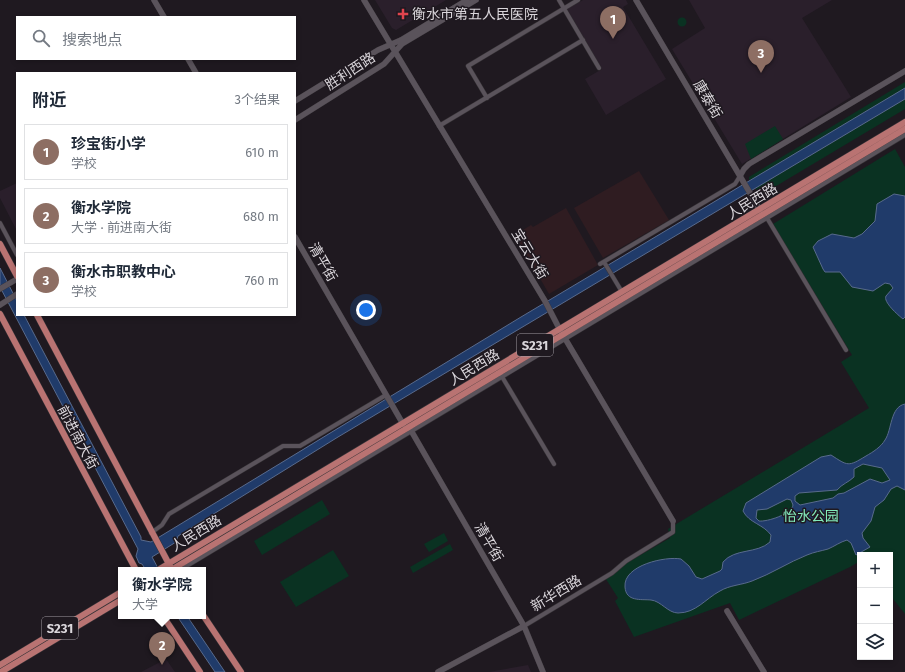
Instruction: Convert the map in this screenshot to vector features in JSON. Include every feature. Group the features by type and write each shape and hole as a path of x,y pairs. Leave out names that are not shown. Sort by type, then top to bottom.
{"main road":[{"name":"人民西路","path":"172,567 501,375 622,292 905,122"},
{"name":"人民西路","path":"172,567 403,424 562,334 905,129"},
{"path":"0,244 15,279"},
{"name":"前进南大街","path":"0,314 134,567"},
{"name":"前进南大街","path":"39,316 170,567"},
{"name":"S231","path":"0,664 118,594"},
{"name":"S231","path":"1,672 118,602"},
{"path":"165,619 200,672"},
{"path":"206,619 241,672"}],"street":[{"path":"154,0 163,16"},
{"name":"宝云大街","path":"364,0 551,312 562,334 673,522"},
{"name":"胜利西路","path":"296,100 378,50 401,40 467,0"},
{"name":"胜利西路","path":"296,119 384,64 402,44 476,0"},
{"path":"559,0 599,68"},
{"path":"487,98 468,66 578,0"},
{"name":"康泰街","path":"636,0 740,176 746,183 760,210"},
{"path":"439,126 583,40"},
{"path":"189,60 195,72"},
{"path":"622,292 604,263 735,184 744,169 749,164 905,71"},
{"path":"562,334 767,218 905,135"},
{"path":"767,218 846,350"},
{"path":"0,223 16,254"},
{"name":"清平街","path":"296,239 403,424"},
{"path":"0,289 15,279"},
{"path":"3,303 16,295"},
{"path":"501,375 554,464"},
{"path":"152,534 162,525 166,517 170,514 283,446 300,446 387,396"},
{"path":"185,567 410,429"},
{"name":"清平街","path":"410,429 524,626 543,672"},
{"name":"新华西路","path":"438,672 524,626 612,573 626,561 673,532 673,522"},
{"path":"728,611 764,672"}],"shaded area":[{"name":"衡水市第五人民医院","path":"375,0 446,0 396,30 392,28"},
{"path":"583,0 626,0 628,4 623,7 666,79 606,115 585,79 602,69 567,9"},
{"path":"689,0 832,0 802,18 851,97 742,164 672,49 705,28"},
{"path":"639,171 669,220 603,258 574,208"},
{"path":"16,183 16,229 0,198 0,191"},
{"path":"566,208 598,265 549,294 515,235 531,225 533,227"},
{"path":"166,659 175,672 141,672"},
{"path":"528,665 531,672 489,672"}],"green space":[{"path":"682,17 687,22 682,27 677,22"},
{"path":"905,82 905,88 749,180 749,177"},
{"path":"905,99 905,109 758,197 756,188"},
{"path":"775,126 783,139 751,159 745,144"},
{"name":"怡水公园","path":"895,149 905,167 905,614 893,599 893,552 857,552 857,563 850,567 739,620 730,603 634,637 615,601 618,598 604,576 670,538 668,529 869,408 841,362 852,355 773,224"},
{"path":"322,500 330,514 262,555 254,541"},
{"path":"444,533 448,541 429,552 424,544"},
{"path":"450,544 453,550 413,573 410,567"},
{"path":"333,550 349,576 296,607 280,582"}],"water":[{"path":"905,88 905,99 338,437 178,536 176,542 152,557 157,567 144,567 139,563 136,556 138,549 0,287 0,268 16,299 16,316 25,316 141,537 141,540 151,542 521,317"},
{"path":"894,194 905,196 905,317 903,319 887,302 886,296 893,288 890,284 885,283 873,291 852,287 840,272 825,272 813,247 818,241 832,234 854,238 862,234 875,221 877,204"},
{"path":"905,404 905,490 897,486 891,489 884,500 875,507 871,521 862,533 863,538 870,547 861,552 857,552 856,555 851,543 847,540 844,541 828,549 800,558 752,581 724,589 690,611 678,613 674,612 658,602 635,599 628,595 625,587 626,579 638,568 647,564 666,559 681,559 689,566 696,577 702,579 720,571 722,569 723,562 728,558 765,546 770,542 771,535 768,531 752,521 746,515 743,511 746,503 821,457 831,455 848,464 855,462 871,453 885,440 897,409","holes":["863,464 882,468 890,480 882,483 870,479 844,493 838,494 833,498 800,505 795,501 795,496 799,493 837,490 854,477 854,469","787,499 791,500 793,505 792,508 784,514 773,519 763,521 759,521 756,518 757,510 767,509"]},
{"path":"179,619 189,619 225,672 215,672"}],"place":[{"name":"衡水市第五人民医院","path":"403,14"},
{"name":"珍宝街小学","path":"613,39"},
{"name":"衡水市职教中心","path":"761,73"},
{"name":"衡水学院","path":"162,665"}]}
